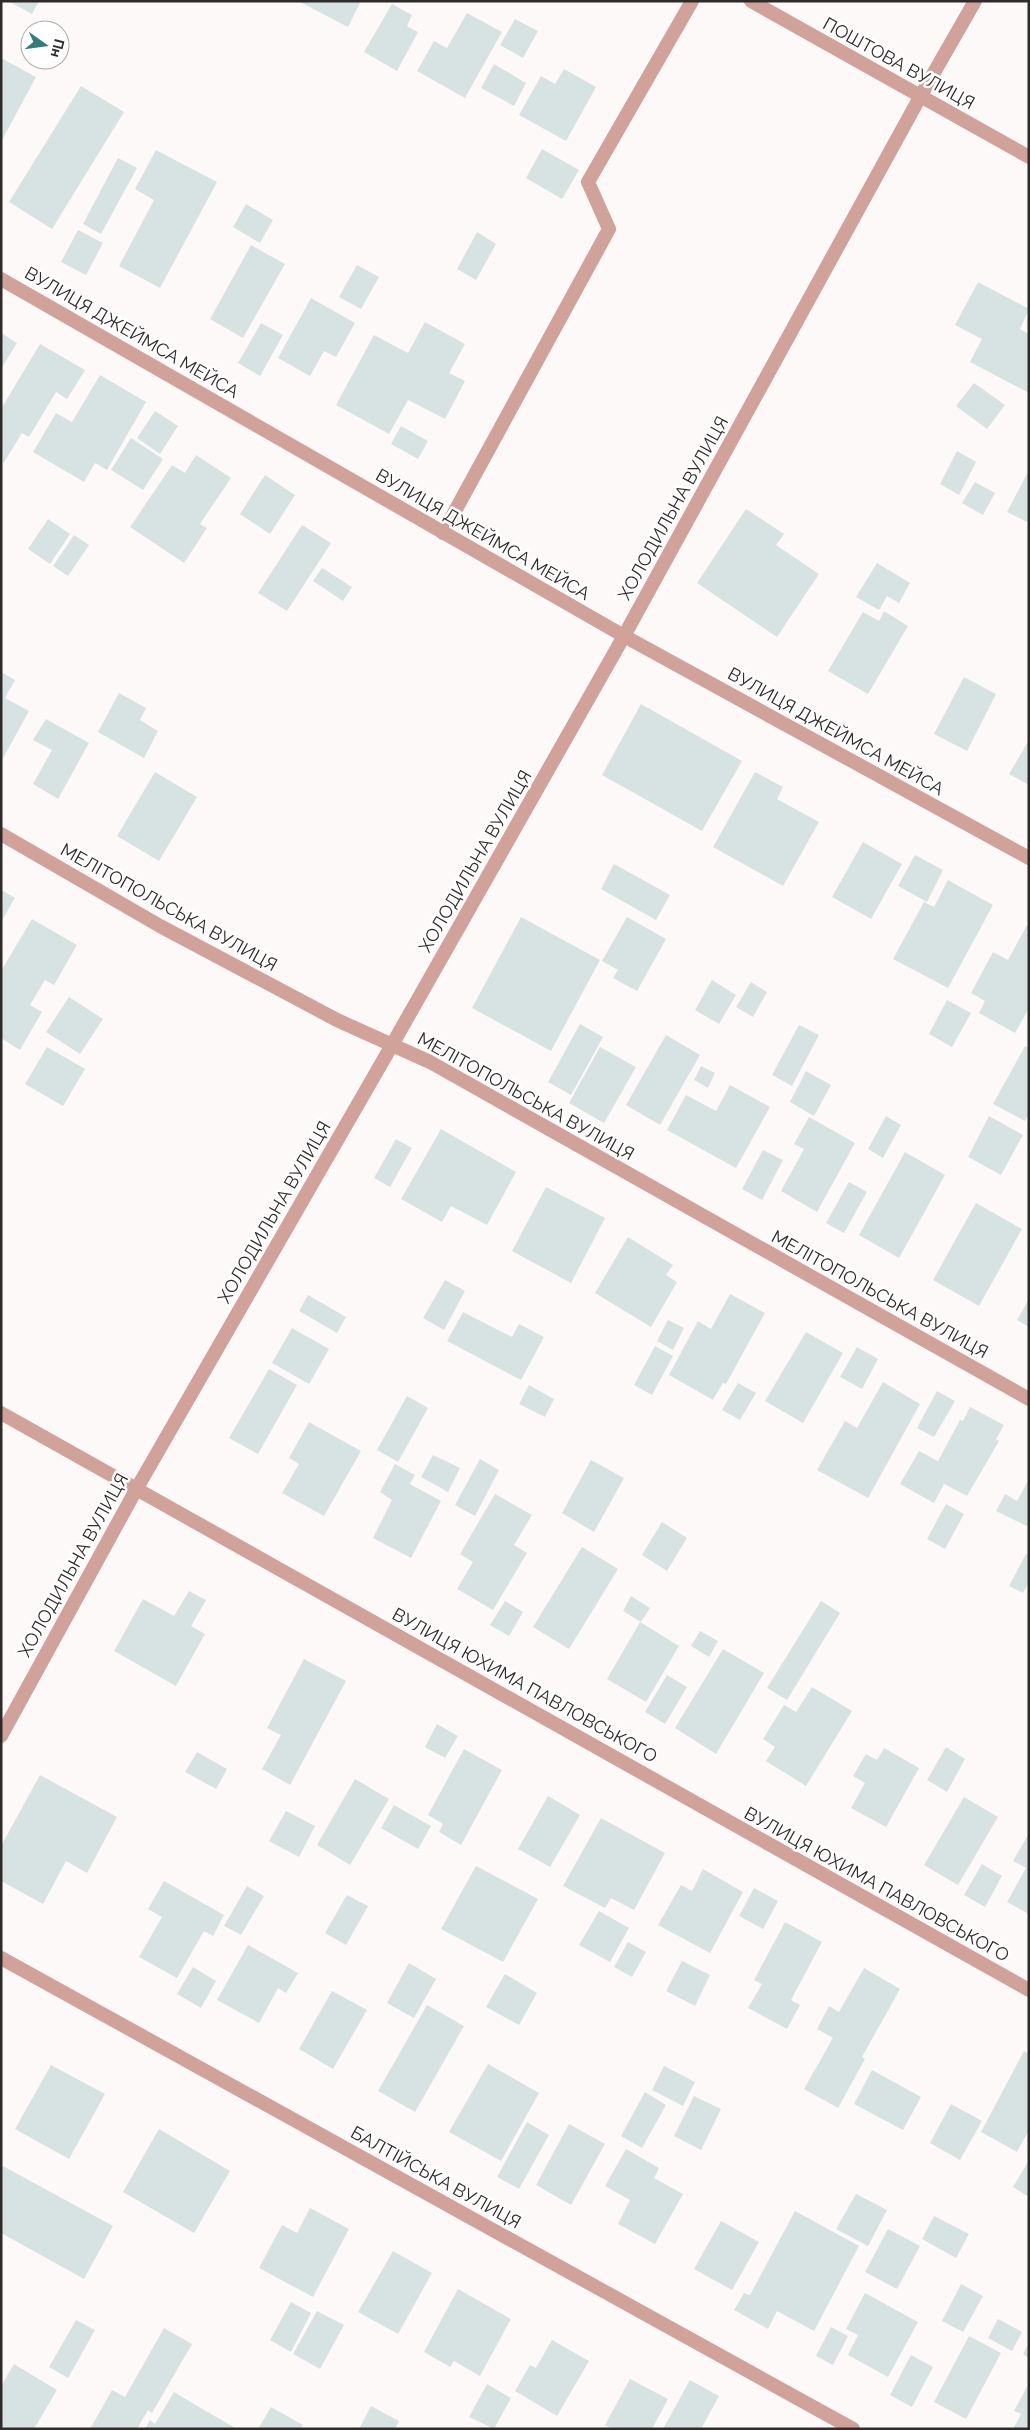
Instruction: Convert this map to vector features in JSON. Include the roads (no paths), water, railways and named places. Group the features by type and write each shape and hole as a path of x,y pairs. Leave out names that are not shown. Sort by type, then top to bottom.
{"street":[{"path":"443,533 609,229 588,182 692,1"},
{"name":"ПОШТОВА ВУЛИЦЯ","path":"751,1 1029,157"},
{"name":"ХОЛОДИЛЬНА ВУЛИЦЯ","path":"1,1736 137,1488 392,1045 624,636 920,97 975,1"},
{"name":"ВУЛИЦЯ ДЖЕЙМСА МЕЙСА","path":"1,279 624,636 1029,858"},
{"name":"МЕЛІТОПОЛЬСЬКА ВУЛИЦЯ","path":"1,834 160,926 337,1020 430,1062 1029,1399"},
{"name":"ВУЛИЦЯ ЮХИМА ПАВЛОВСЬКОГО","path":"1,1413 1029,1990"},
{"name":"БАЛТІЙСЬКА ВУЛИЦЯ","path":"1,1958 854,2429"}]}
